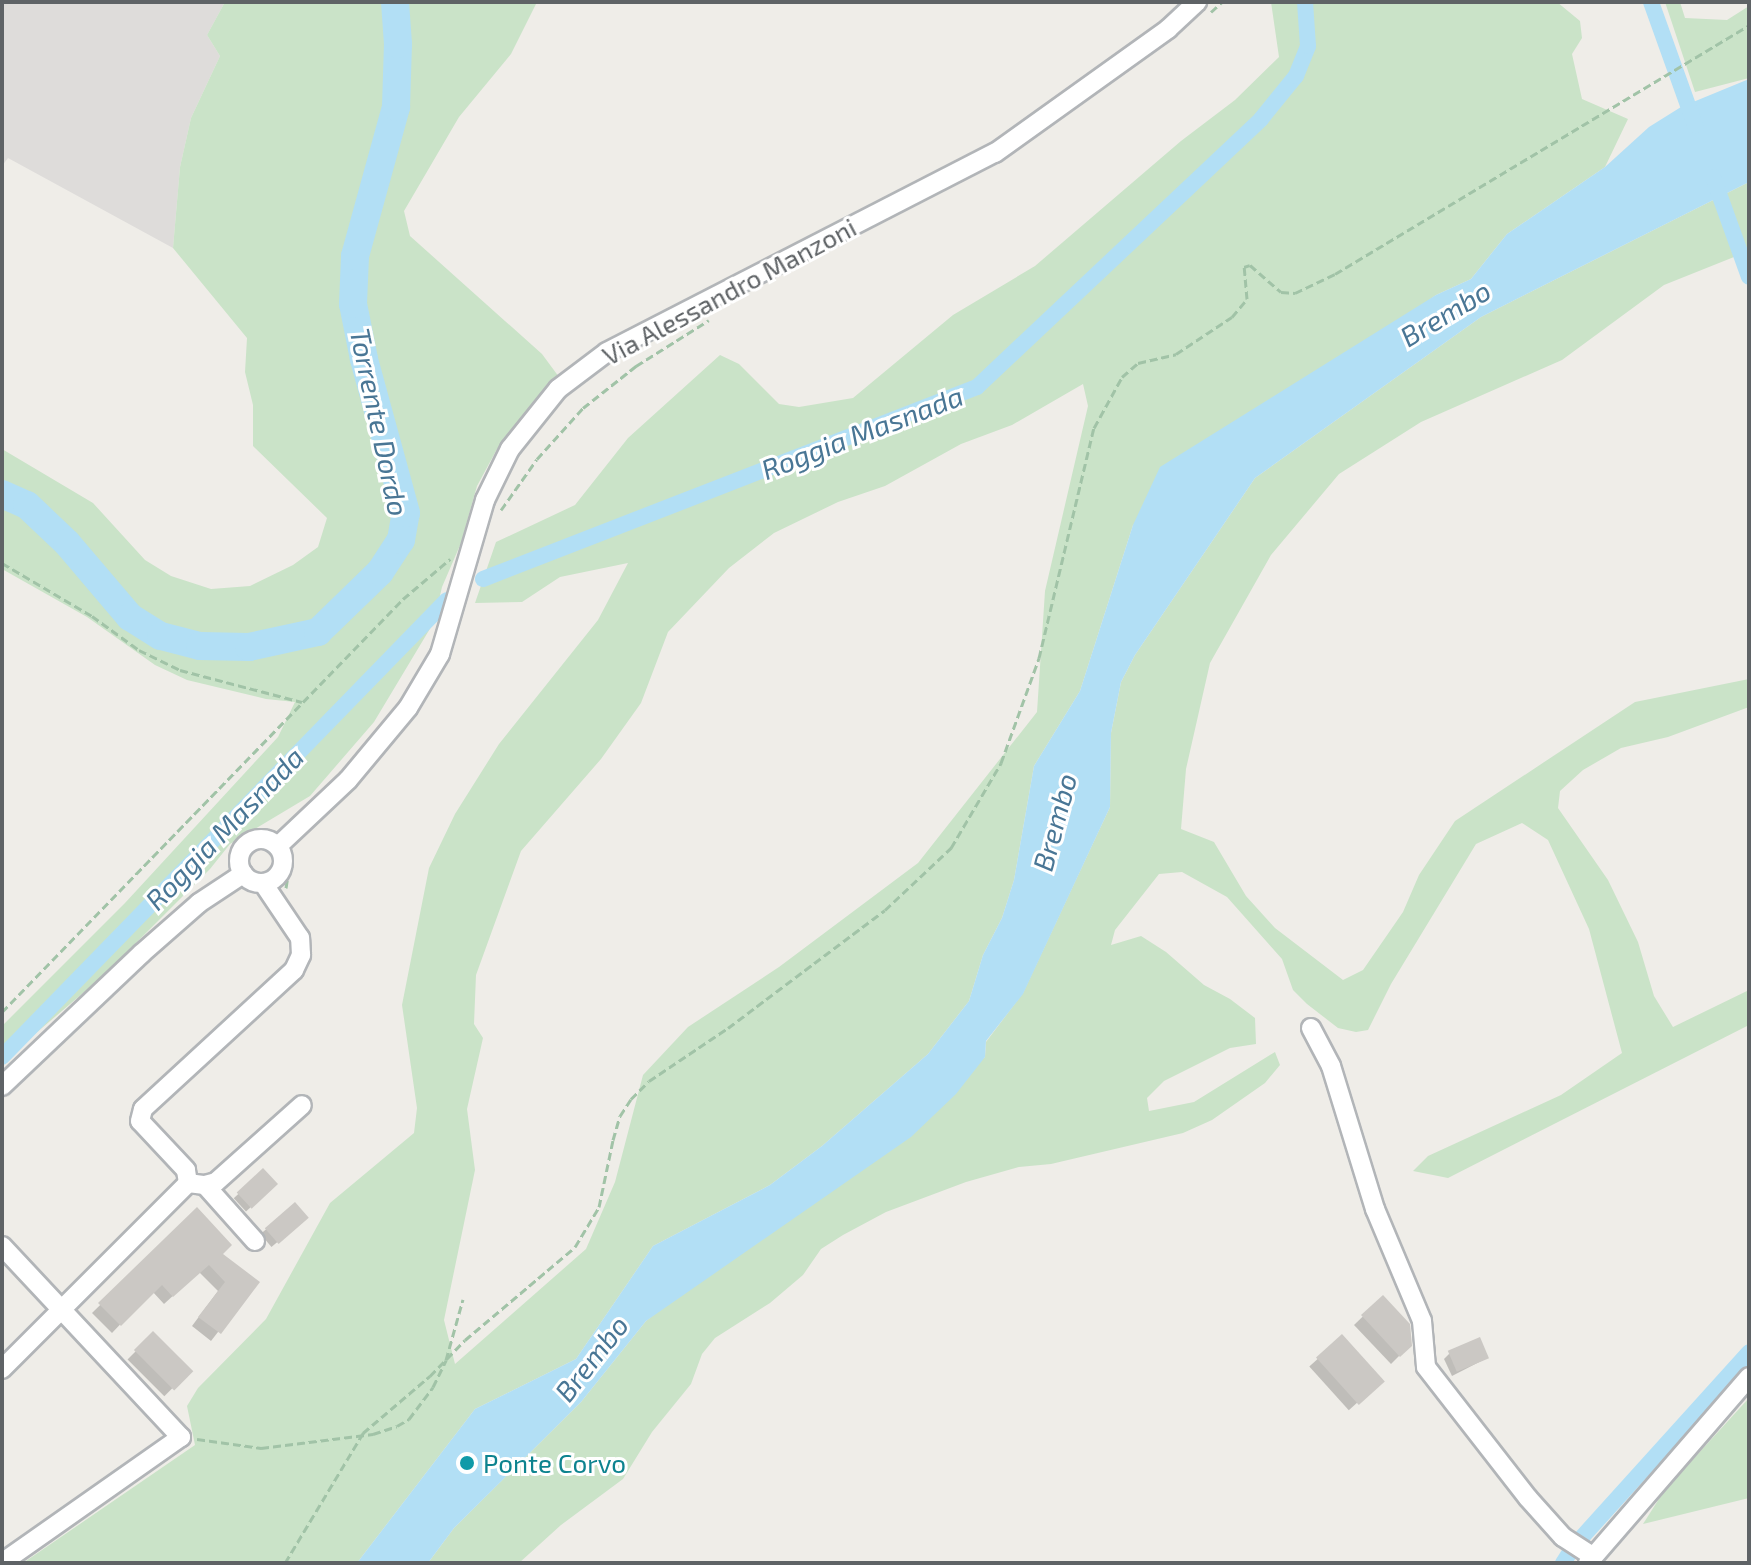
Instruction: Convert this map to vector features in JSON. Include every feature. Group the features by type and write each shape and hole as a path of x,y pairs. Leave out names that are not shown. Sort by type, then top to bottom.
{"street":[{"name":"Via Alessandro Manzoni","path":"278,846 348,780 408,708 440,654 485,500 510,449 558,389 607,352 995,153 1168,29 1204,7"},
{"path":"243,874 241,852 247,843 268,840 278,846 283,857 282,869 274,879 263,883"},
{"path":"243,874 263,883 300,938 301,955 294,970 143,1109 140,1121 197,1184 255,1241"},
{"path":"2,1086 141,954 199,903 243,874"},
{"path":"1311,1028 1331,1066 1375,1209 1422,1321 1426,1367 1528,1498 1563,1537 1589,1557 1749,1377"},
{"path":"2,1369 61,1309 197,1184 223,1176 302,1105"},
{"path":"2,1246 181,1437 2,1563"}],"path":[{"path":"1204,7 1222,2"},
{"path":"285,1563 363,1433 465,1340 575,1247 590,1227 605,1184 620,1116 631,1099 649,1081 728,1028 885,910 951,848 1001,763 1039,658 1094,428 1122,377 1138,363 1189,347 1232,317 1247,299 1244,267 1250,265 1281,292 1295,293 1335,274 1372,248 1640,93 1749,25"},
{"path":"495,519 537,459 583,408 636,366 716,317"},
{"path":"2,1012 424,577 454,555"},
{"path":"2,563 92,616 139,650 180,670 302,702"},
{"path":"181,1437 261,1448 386,1431 409,1419 433,1387 446,1360 463,1299"}],"shaded area":[{"path":"2,2 225,2 207,35 220,56 191,118 180,167 173,248 8,158 2,166"}],"green space":[{"path":"225,2 537,2 511,54 459,117 404,211 410,236 542,354 559,377 497,449 477,486 461,543 442,587 434,622 374,722 310,796 230,844 210,869 103,976 2,1062 2,1026 125,903 278,737 295,702 266,699 187,680 155,665 87,617 2,569 2,449 93,503 145,560 171,576 211,589 250,586 293,565 318,547 327,518 253,446 253,405 245,372 247,338 173,248 180,167 191,118 220,56 207,35"},
{"path":"1271,2 1557,2 1580,21 1582,38 1572,54 1582,99 1628,119 1605,167 1507,234 1471,279 1436,295 1133,525 1080,691 1034,766 1014,880 1002,918 983,955 969,1001 928,1054 822,1146 770,1185 653,1246 576,1359 475,1409 357,1563 23,1563 195,1445 187,1406 198,1388 266,1319 330,1203 414,1133 417,1108 402,1005 429,868 455,814 499,744 598,620 628,563 560,577 522,602 475,603 496,542 575,505 628,438 720,355 739,364 779,404 799,407 853,398 953,315 1035,266 1181,141 1235,100 1279,57","holes":["1083,384 1088,406 1045,591 1037,712 918,863 779,967 688,1027 643,1075 615,1182 586,1249 455,1364 444,1320 475,1170 467,1109 483,1038 474,1024 476,975 521,851 601,759 641,703 668,632 729,568 774,533 838,502 885,486 961,444 1012,425"]},
{"path":"1665,2 1680,2 1685,18 1727,20 1749,6 1749,78 1695,92"},
{"path":"1749,182 1749,251 1664,285 1562,360 1421,422 1339,474 1271,555 1210,663 1186,769 1181,829 1214,842 1246,896 1275,928 1343,980 1363,970 1403,912 1419,875 1455,821 1635,702 1749,679 1749,707 1668,737 1621,748 1583,770 1560,791 1558,808 1608,880 1638,942 1654,996 1673,1027 1749,990 1749,1025 1448,1178 1413,1171 1428,1156 1561,1095 1622,1053 1589,929 1548,840 1522,823 1476,844 1391,984 1368,1030 1356,1032 1338,1028 1293,990 1282,959 1227,897 1182,872 1159,874 1115,930 1111,945 1141,936 1166,952 1204,985 1255,1018 1256,1044 1230,1048 1164,1081 1147,1098 1149,1111 1194,1102 1275,1052 1280,1065 1265,1083 1212,1120 1183,1133 1051,1164 1019,1167 966,1182 886,1212 843,1235 821,1249 803,1275 770,1303 715,1338 702,1354 691,1384 652,1432 623,1479 561,1525 519,1563 428,1563 454,1528 581,1402 646,1321 985,1057 986,1042 1023,993 1110,807 1111,733 1121,682 1135,655 1255,478 1481,317"},
{"path":"1749,1398 1749,1498 1643,1524 1664,1491"}],"water":[{"name":"Brembo","path":"1749,79 1749,182 1481,317 1255,478 1135,655 1121,682 1111,733 1110,807 1023,994 986,1041 985,1057 956,1094 911,1137 646,1321 581,1402 454,1528 428,1563 357,1563 475,1409 576,1359 653,1246 770,1185 822,1146 928,1054 969,1001 983,955 1002,918 1014,880 1034,766 1080,691 1133,525 1160,467 1436,295 1471,279 1507,234 1605,167 1649,127 1681,107"}],"building":[{"path":"263,1168 278,1184 252,1209 237,1193"},
{"path":"295,1202 309,1218 279,1244 265,1228"},
{"path":"197,1207 232,1245 223,1254 260,1282 221,1334 198,1317 225,1282 209,1265 173,1297 162,1285 121,1326 98,1303"},
{"path":"1383,1295 1410,1324 1412,1346 1400,1357 1361,1315"},
{"path":"153,1331 193,1371 174,1390 134,1350"},
{"path":"1342,1334 1385,1382 1359,1405 1316,1357"},
{"path":"1480,1337 1489,1358 1457,1372 1448,1351"}],"waterway":[{"name":"Torrente Dordo","path":"2,494 27,505 67,543 130,617 161,636 200,646 249,647 318,632 380,572 401,540 406,513 364,359 353,304 355,256 396,107 398,44 395,2"},
{"name":"Roggia Masnada","path":"483,579 977,387 1261,119 1296,76 1308,46 1305,2"},
{"path":"1651,2 1695,125"},
{"path":"1713,177 1749,277"},
{"name":"Roggia Masnada","path":"2,1057 447,600"},
{"path":"1563,1563 1574,1546 1749,1352"}],"place":[{"name":"Ponte Corvo","path":"467,1463"}]}
